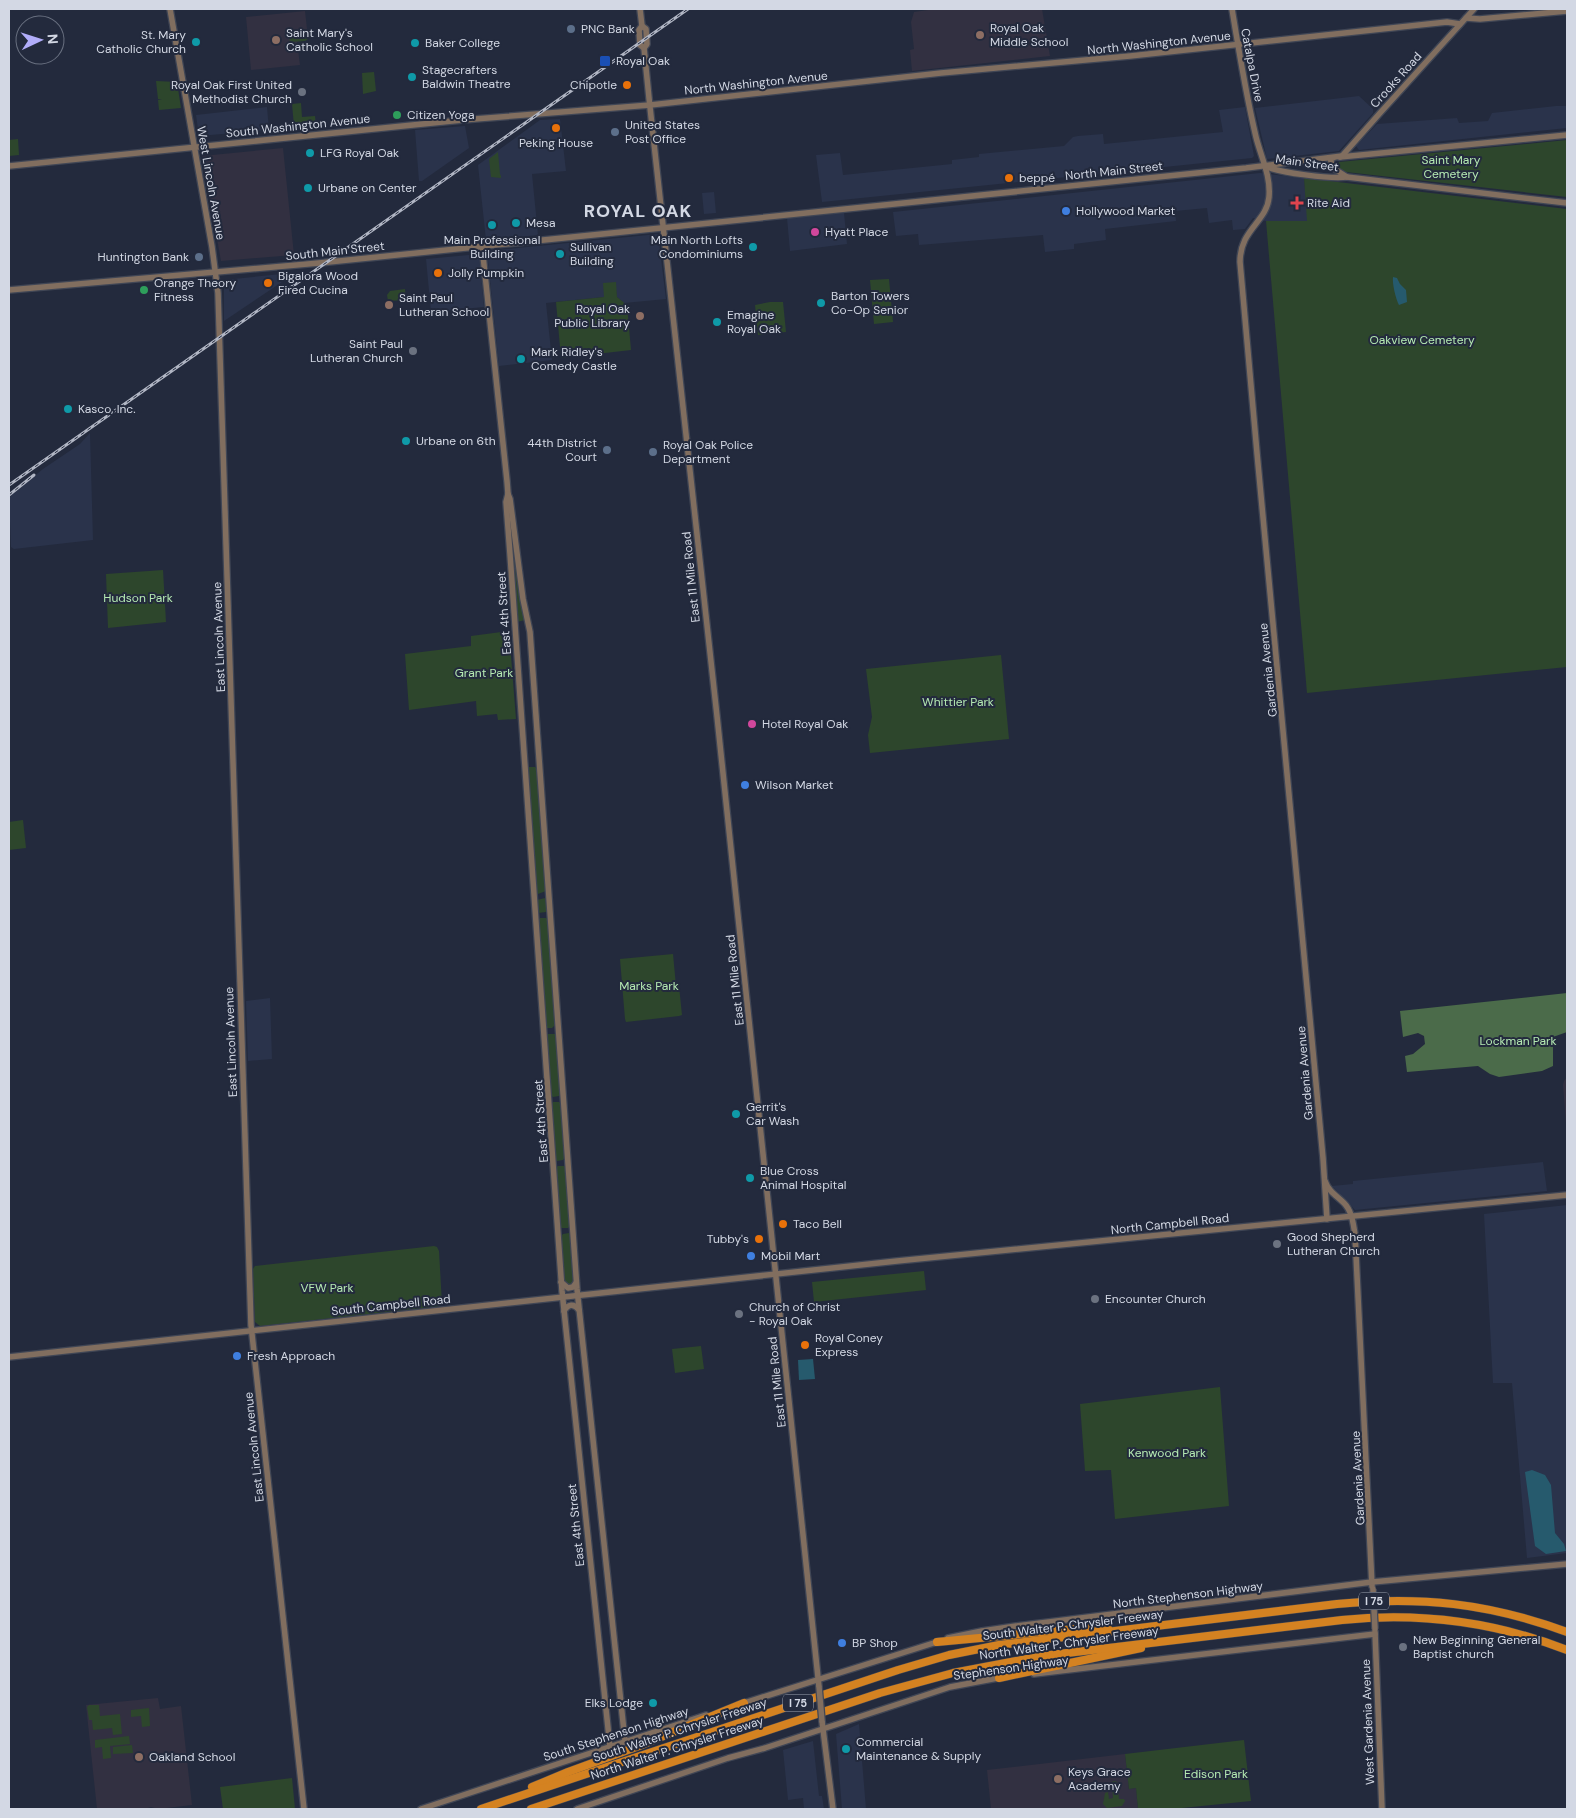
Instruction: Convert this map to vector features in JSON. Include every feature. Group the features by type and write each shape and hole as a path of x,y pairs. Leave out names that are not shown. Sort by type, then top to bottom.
{"highway":[{"name":"South Walter P. Chrysler Freeway","path":"481,1809 932,1660 999,1645 1337,1604 1399,1600 1483,1607 1535,1620 1567,1632"},
{"name":"North Walter P. Chrysler Freeway","path":"531,1809 920,1681 970,1668 1042,1656 1351,1619 1387,1617 1413,1617 1464,1622 1497,1628 1567,1650"},
{"path":"937,1642 1096,1627 1123,1630"},
{"path":"998,1678 1136,1650 1167,1641"},
{"path":"481,1809 568,1772 744,1703"}],"street":[{"name":"West Lincoln Avenue","path":"170,9 216,272"},
{"name":"East 11 Mile Road","path":"640,9 642,26 646,29 647,44 644,48 776,1275 818,1687 833,1809"},
{"name":"Catalpa Drive","path":"1232,9 1254,125 1264,166"},
{"name":"Crooks Road","path":"1342,156 1474,9"},
{"path":"1466,18 1472,20 1567,11"},
{"name":"North Washington Avenue","path":"650,105 941,73 1238,45 1451,22 1460,24"},
{"name":"South Washington Avenue","path":"9,166 462,120 650,105"},
{"path":"1347,177 1334,171 1330,158 1567,134"},
{"name":"North Main Street","path":"664,228 1330,158"},
{"name":"Main Street","path":"1264,166 1274,170 1315,176 1347,177 1567,202"},
{"name":"Gardenia Avenue","path":"1264,166 1268,179 1268,204 1243,243 1240,262 1327,1219"},
{"name":"South Main Street","path":"9,290 216,272 664,228"},
{"name":"East 4th Street","path":"482,246 508,494 523,599 530,632 576,1283 625,1741"},
{"name":"East Lincoln Avenue","path":"216,272 220,336 251,1331 304,1809"},
{"name":"East 4th Street","path":"508,494 506,502 564,1311 610,1746"},
{"name":"Gardenia Avenue","path":"1325,1181 1330,1191 1345,1204 1352,1217 1357,1256 1375,1632"},
{"name":"North Campbell Road","path":"776,1275 1567,1195"},
{"name":"South Campbell Road","path":"9,1357 776,1275"},
{"path":"562,1282 568,1288 573,1287 576,1283"},
{"path":"564,1311 567,1306 572,1305 580,1310"},
{"name":"North Stephenson Highway","path":"818,1679 966,1634 1016,1626 1567,1564"},
{"name":"Stephenson Highway","path":"577,1809 950,1687 998,1678 1375,1632"},
{"name":"West Gardenia Avenue","path":"1375,1632 1382,1809"},
{"name":"South Stephenson Highway","path":"421,1809 818,1679"}],"shaded area":[{"name":"Royal Oak Middle School","path":"935,9 1042,9 1050,56 912,71 910,50 914,49 911,22 914,12"},
{"name":"Saint Mary's Catholic School","path":"305,11 308,38 297,42 300,65 251,70 246,17"},
{"path":"1359,96 1373,109 1373,113 1339,151 1267,159 1255,108"},
{"path":"1567,106 1567,128 1359,150 1356,146 1377,124 1457,118 1459,123 1488,121 1492,113"},
{"path":"267,107 269,130 199,136 196,115"},
{"path":"1245,107 1254,156 1252,158 822,202 816,155 840,153 843,175 952,164 952,160 979,157 979,154 1064,146 1073,137 1078,136 1103,134 1104,144 1223,132 1219,110"},
{"path":"560,119 566,171 532,174 538,235 486,240 478,165 540,120"},
{"path":"465,126 469,148 422,181 419,181 415,130"},
{"path":"283,148 294,255 221,261 202,156"},
{"path":"1260,173 1304,178 1308,221 1266,221 1253,218 1245,229 1233,230 1232,220 1209,223 1207,208 1175,211 1176,221 1105,229 1106,240 1074,244 1074,249 1045,252 1043,235 919,245 918,234 896,236 893,212"},
{"path":"714,192 716,213 704,214 702,193"},
{"path":"844,213 847,244 790,251 787,218"},
{"path":"658,234 666,299 624,303 617,297 615,282 604,297 546,303 552,360 499,366 487,251"},
{"path":"479,254 484,307 431,312 426,259"},
{"path":"291,273 291,276 224,321 224,280"},
{"path":"1393,277 1397,278 1406,290 1407,302 1399,305 1394,291"},
{"path":"90,433 93,540 14,549 11,547 9,497 43,469 80,444"},
{"path":"270,998 272,1059 248,1061 246,1001"},
{"path":"1567,1077 1567,1136 1563,1085"},
{"path":"1543,1162 1547,1191 1355,1210 1332,1186 1353,1184 1353,1181"},
{"path":"1567,1205 1567,1553 1527,1558 1512,1383 1493,1383 1484,1214"},
{"path":"813,1359 815,1379 799,1380 798,1360"},
{"path":"1532,1470 1545,1475 1551,1485 1555,1533 1564,1544 1566,1551 1546,1554 1535,1546 1525,1472"},
{"name":"Oakland School","path":"158,1698 160,1709 181,1706 192,1805 158,1809 151,1807 145,1809 97,1809 86,1705"},
{"path":"859,1724 866,1809 842,1809 836,1734"},
{"path":"813,1741 819,1796 822,1796 824,1809 804,1809 803,1798 788,1800 783,1750"},
{"name":"Keys Grace Academy","path":"1125,1754 1129,1789 1136,1788 1138,1809 991,1809 987,1770"}],"green space":[{"path":"307,32 308,39 305,41 290,42 288,34"},
{"path":"374,72 376,91 363,94 362,73"},
{"path":"156,81 177,82 181,108 159,110 158,100 162,99 158,99"},
{"path":"301,103 302,117 315,116 316,125 294,126 292,104"},
{"path":"18,139 19,155 9,156 9,140"},
{"name":"Saint Mary Cemetery","path":"1567,140 1567,197 1346,172 1336,167 1339,162"},
{"path":"498,152 501,178 491,177 489,159"},
{"name":"Oakview Cemetery","path":"1304,178 1567,209 1567,667 1307,693 1266,221 1307,221"},
{"path":"889,279 893,322 874,324 870,280"},
{"path":"616,282 617,297 627,305 631,350 561,358 556,302 604,297 603,283"},
{"path":"405,289 406,300 388,301 387,295 390,291"},
{"path":"783,302 786,332 758,335 755,305"},
{"path":"513,557 515,558 525,620 517,622"},
{"name":"Hudson Park","path":"163,570 166,622 108,628 106,574"},
{"name":"Grant Park","path":"509,631 516,719 498,720 497,714 477,716 476,701 409,710 405,654 471,646 471,636"},
{"name":"Whittier Park","path":"1001,655 1009,739 870,753 868,735 872,717 866,669"},
{"path":"529,767 537,769 546,891 538,894 536,892 527,770"},
{"path":"23,820 26,848 9,850 9,822"},
{"path":"545,898 547,911 538,913 537,900"},
{"path":"540,918 548,920 555,1025 552,1028 547,1028 546,1026 538,920"},
{"name":"Marks Park","path":"673,954 676,986 679,986 682,1015 626,1022 620,959"},
{"name":"Lockman Park","path":"1567,993 1567,1032 1553,1037 1553,1066 1542,1071 1499,1077 1490,1074 1478,1066 1407,1072 1405,1056 1413,1054 1425,1044 1424,1036 1418,1033 1403,1037 1400,1011"},
{"path":"547,1034 556,1035 560,1094 553,1097 551,1095"},
{"path":"553,1102 561,1104 565,1157 563,1160 557,1161 555,1159 551,1105"},
{"path":"556,1167 566,1168 570,1226 568,1228 560,1227"},
{"path":"569,1233 571,1236 574,1282 570,1286 565,1283 561,1236"},
{"name":"VFW Park","path":"434,1246 439,1251 442,1304 440,1306 260,1326 255,1322 253,1269 255,1266"},
{"path":"924,1271 926,1290 814,1302 812,1282"},
{"path":"701,1346 704,1369 675,1373 672,1349"},
{"name":"Kenwood Park","path":"1220,1387 1229,1506 1115,1519 1111,1470 1085,1471 1080,1404"},
{"path":"89,1705 99,1705 100,1716 120,1714 122,1734 113,1735 112,1728 93,1730 92,1720 89,1720 87,1707"},
{"path":"149,1708 150,1726 142,1727 141,1716 131,1717 131,1710"},
{"path":"129,1736 130,1744 110,1746 111,1758 103,1759 102,1747 95,1748 95,1740"},
{"name":"Edison Park","path":"1244,1740 1251,1801 1172,1809 1138,1809 1136,1788 1129,1789 1125,1754"},
{"path":"132,1745 133,1753 113,1754 113,1747"},
{"path":"292,1778 295,1809 223,1809 220,1787"},
{"path":"1112,1782 1117,1782 1119,1799 1124,1799 1125,1801 1122,1806 1107,1808 1103,1804 1105,1793 1108,1792 1109,1799 1113,1798"}],"railway":[{"path":"9,485 688,9"},
{"path":"9,495 34,475"}],"place":[{"name":"PNC Bank","path":"571,29"},
{"name":"Royal Oak Middle School","path":"980,35"},
{"name":"Saint Mary's Catholic School","path":"276,40"},
{"name":"St. Mary Catholic Church","path":"196,42"},
{"name":"Baker College","path":"415,43"},
{"name":"Royal Oak","path":"605,61"},
{"name":"Stagecrafters Baldwin Theatre","path":"412,77"},
{"name":"Chipotle","path":"627,85"},
{"name":"Royal Oak First United Methodist Church","path":"302,92"},
{"name":"Citizen Yoga","path":"397,115"},
{"name":"Peking House","path":"556,128"},
{"name":"United States Post Office","path":"615,132"},
{"name":"LFG Royal Oak","path":"310,153"},
{"name":"beppé","path":"1009,178"},
{"name":"Urbane on Center","path":"308,188"},
{"name":"Rite Aid","path":"1297,203"},
{"name":"Hollywood Market","path":"1066,211"},
{"name":"Mesa","path":"516,223"},
{"name":"Main Professional Building","path":"492,225"},
{"name":"Hyatt Place","path":"815,232"},
{"name":"Main North Lofts Condominiums","path":"753,247"},
{"name":"Sullivan Building","path":"560,254"},
{"name":"Huntington Bank","path":"199,257"},
{"name":"Jolly Pumpkin","path":"438,273"},
{"name":"Bigalora Wood Fired Cucina","path":"268,283"},
{"name":"Orange Theory Fitness","path":"144,290"},
{"name":"Barton Towers Co-Op Senior","path":"821,303"},
{"name":"Saint Paul Lutheran School","path":"389,305"},
{"name":"Royal Oak Public Library","path":"640,316"},
{"name":"Emagine Royal Oak","path":"717,322"},
{"name":"Saint Paul Lutheran Church","path":"413,351"},
{"name":"Mark Ridley's Comedy Castle","path":"521,359"},
{"name":"Kasco, Inc.","path":"68,409"},
{"name":"Urbane on 6th","path":"406,441"},
{"name":"44th District Court","path":"607,450"},
{"name":"Royal Oak Police Department","path":"653,452"},
{"name":"Hotel Royal Oak","path":"752,724"},
{"name":"Wilson Market","path":"745,785"},
{"name":"Gerrit's Car Wash","path":"736,1114"},
{"name":"Blue Cross Animal Hospital","path":"750,1178"},
{"name":"Taco Bell","path":"783,1224"},
{"name":"Tubby's","path":"759,1239"},
{"name":"Good Shepherd Lutheran Church","path":"1277,1244"},
{"name":"Mobil Mart","path":"751,1256"},
{"name":"Encounter Church","path":"1095,1299"},
{"name":"Church of Christ - Royal Oak","path":"739,1314"},
{"name":"Royal Coney Express","path":"805,1345"},
{"name":"Fresh Approach","path":"237,1356"},
{"name":"BP Shop","path":"842,1643"},
{"name":"New Beginning General Baptist church","path":"1403,1647"},
{"name":"Elks Lodge","path":"653,1703"},
{"name":"Commercial Maintenance & Supply","path":"846,1749"},
{"name":"Oakland School","path":"139,1757"},
{"name":"Keys Grace Academy","path":"1058,1779"}],"district":[{"name":"ROYAL OAK","path":"638,211"}]}
